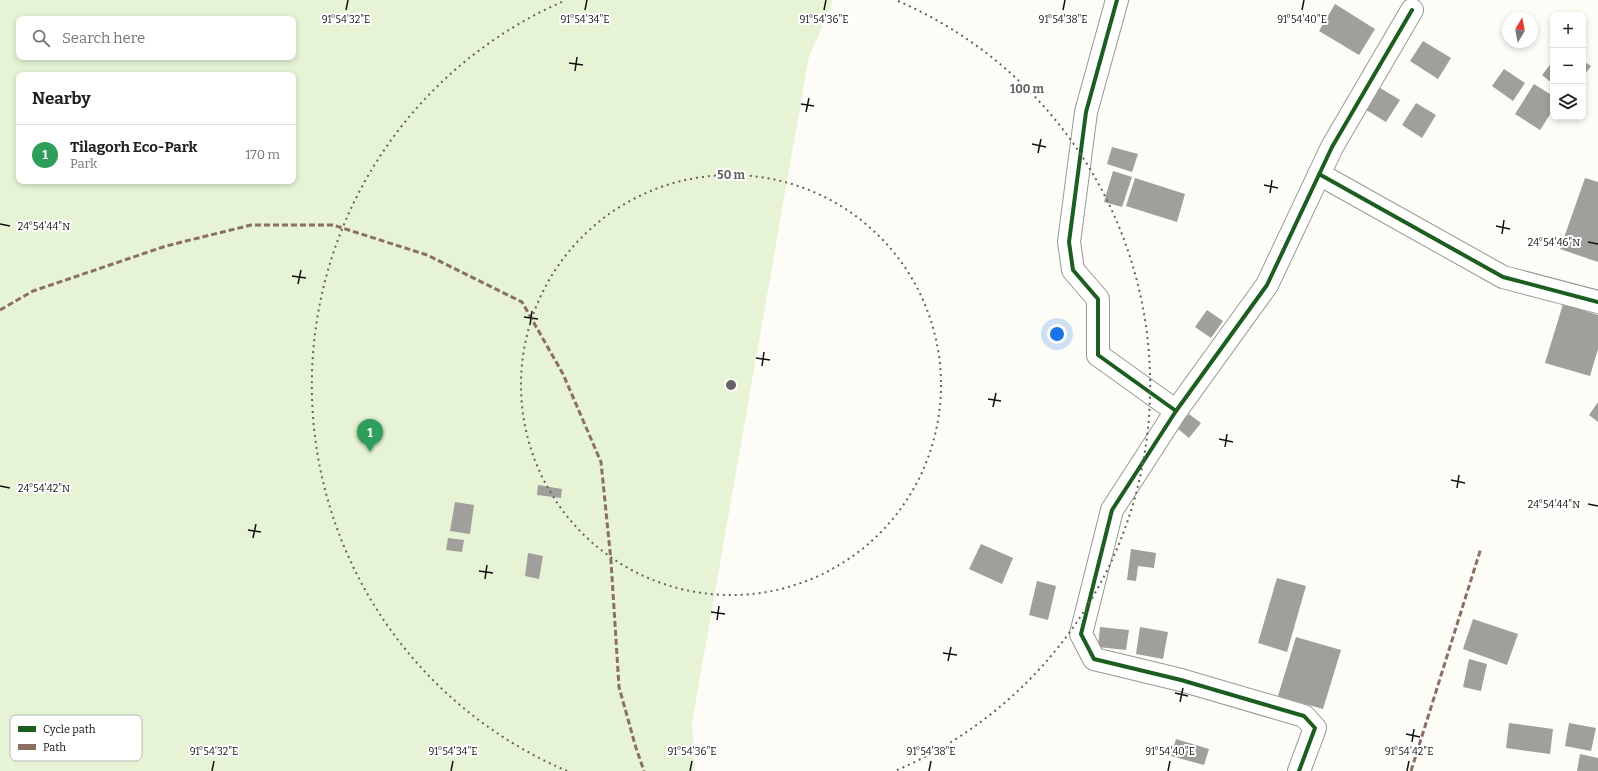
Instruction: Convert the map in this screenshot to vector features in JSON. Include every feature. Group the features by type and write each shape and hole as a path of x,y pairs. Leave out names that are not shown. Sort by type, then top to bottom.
{"street":[{"path":"1117,0 1086,112 1069,242 1073,270 1098,299 1098,355 1176,411"},
{"path":"1299,771 1315,728 1304,716 1181,680 1094,659 1081,634 1112,510 1176,411 1267,285 1332,147 1412,10"},
{"path":"1319,174 1503,277 1598,302"}],"green space":[{"path":"0,0 832,0 831,8 809,56 692,723 695,771 0,771"}],"building":[{"path":"1335,4 1375,29 1359,55 1319,31"},
{"path":"1423,41 1451,58 1438,79 1410,61"},
{"path":"1586,63 1591,66 1586,73"},
{"path":"1550,65 1550,82 1542,75"},
{"path":"1504,69 1525,83 1513,101 1492,86"},
{"path":"1534,84 1550,94 1550,115 1540,130 1515,114"},
{"path":"1377,86 1400,100 1386,122 1363,108"},
{"path":"1416,103 1436,115 1422,138 1402,125"},
{"path":"1112,147 1138,154 1132,172 1107,164"},
{"path":"1113,171 1132,177 1122,207 1104,202"},
{"path":"1135,178 1185,194 1177,222 1126,206"},
{"path":"1585,178 1598,182 1598,262 1560,249"},
{"path":"1563,304 1598,315 1598,349 1590,376 1545,363"},
{"path":"1207,310 1223,321 1211,338 1195,327"},
{"path":"1598,402 1598,422 1589,415"},
{"path":"1189,414 1201,423 1189,438 1177,428"},
{"path":"538,485 562,489 561,498 537,495"},
{"path":"455,502 474,505 470,534 450,531"},
{"path":"448,538 464,540 462,552 446,550"},
{"path":"981,544 1013,558 1002,584 969,569"},
{"path":"1131,549 1156,553 1154,568 1138,566 1136,581 1127,580"},
{"path":"528,553 543,556 539,579 525,576"},
{"path":"1277,578 1306,586 1287,652 1258,643"},
{"path":"1037,581 1056,586 1048,620 1029,615"},
{"path":"1473,619 1518,634 1507,665 1463,649"},
{"path":"1100,627 1129,630 1126,650 1098,647"},
{"path":"1140,627 1168,632 1163,659 1136,654"},
{"path":"1296,637 1341,650 1323,709 1278,696"},
{"path":"1469,659 1487,664 1481,691 1463,687"},
{"path":"1509,723 1553,729 1550,754 1506,748"},
{"path":"1569,723 1596,728 1591,751 1565,746"},
{"path":"1176,739 1209,749 1204,765 1171,756"},
{"path":"1580,754 1598,758 1598,771 1577,771"}],"marked path":[{"path":"0,310 33,291 166,246 251,225 333,225 427,255 522,302 563,374 601,462 611,561 619,687 644,771"},
{"path":"1411,771 1481,548"}],"cycle path":[{"path":"1117,0 1086,112 1069,242 1073,270 1098,299 1098,355 1176,411 1112,510 1081,634 1094,659 1181,680 1304,716 1315,728 1299,771"},
{"path":"1176,411 1267,285 1332,147 1412,10"},
{"path":"1319,174 1503,277 1598,302"}],"place":[{"name":"Tilagorh Eco-Park","path":"370,452"}]}
